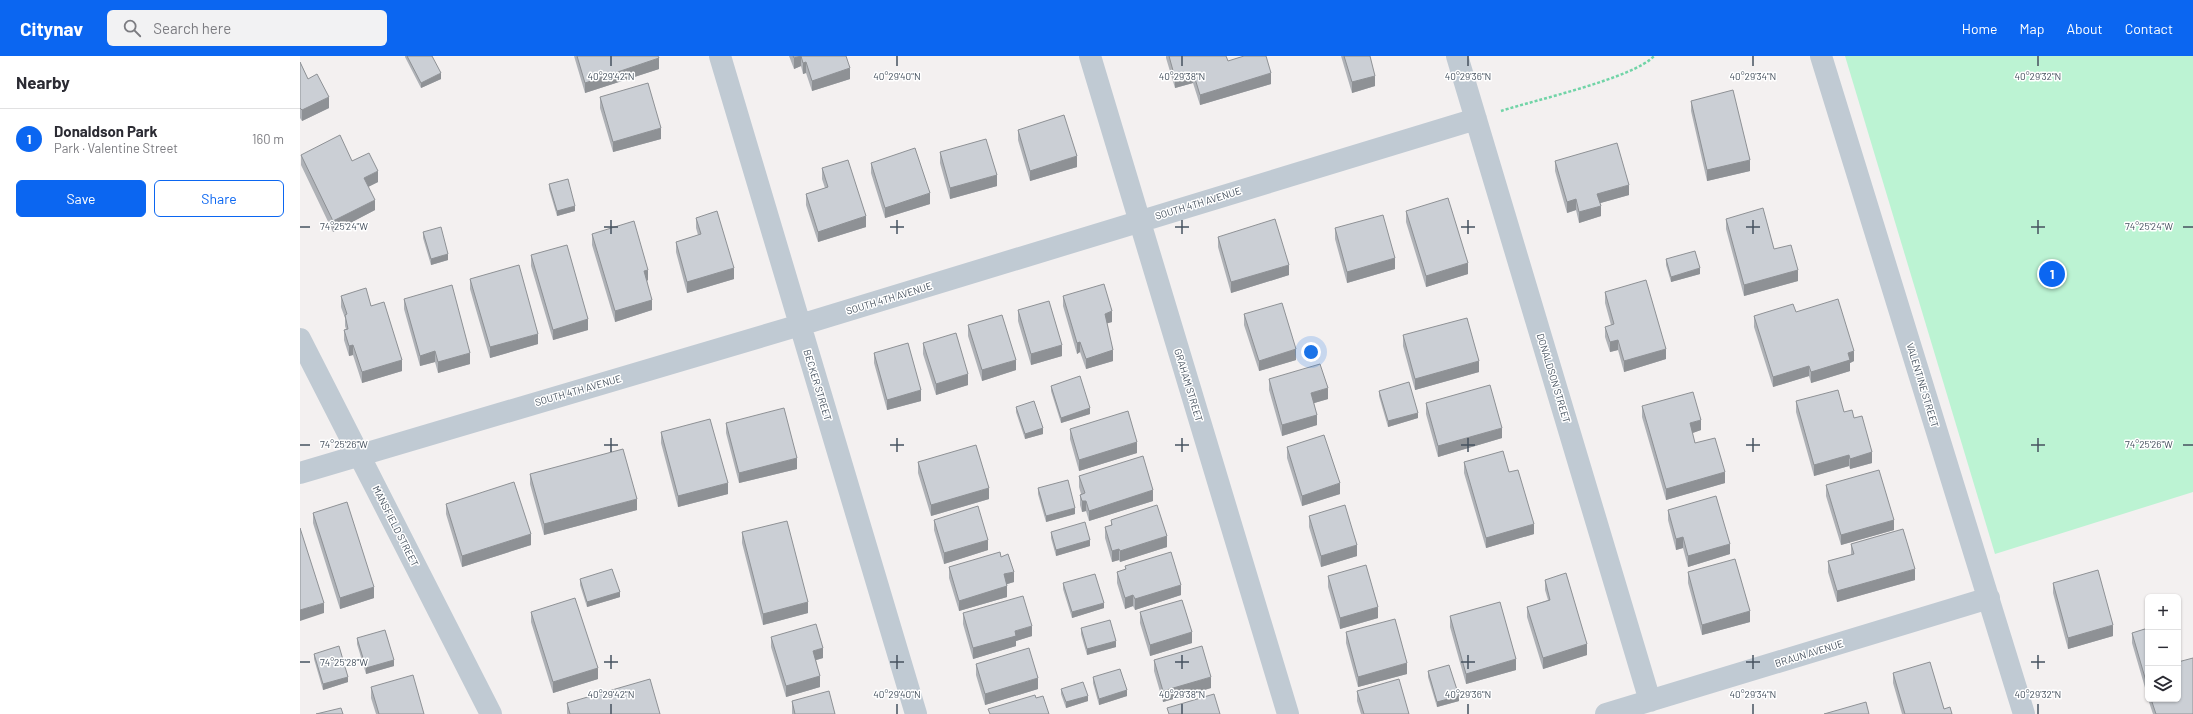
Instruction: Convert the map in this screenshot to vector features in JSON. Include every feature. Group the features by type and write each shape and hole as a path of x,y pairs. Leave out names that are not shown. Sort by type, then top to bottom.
{"street":[{"name":"BECKER STREET","path":"720,56 916,714"},
{"name":"GRAHAM STREET","path":"1090,56 1288,714"},
{"name":"DONALDSON STREET","path":"1457,56 1650,701"},
{"name":"VALENTINE STREET","path":"1821,56 2024,714"},
{"name":"SOUTH 4TH AVENUE","path":"300,473 359,454 800,325 1476,119"},
{"name":"MANSFIELD STREET","path":"300,339 491,714"},
{"name":"BRAUN AVENUE","path":"1606,714 1989,598"}],"path":[{"path":"1476,119 1615,77 1635,69 1654,56"}],"green space":[{"path":"1845,56 2193,56 2193,492 1995,554"}],"building":[{"path":"407,56 432,56 441,73 421,83"},
{"path":"577,56 658,56 659,58 585,83"},
{"path":"801,56 846,56 850,68 812,81 806,62 803,63"},
{"path":"1169,56 1226,56 1228,61 1244,56 1266,56 1271,73 1200,95 1193,72 1175,78"},
{"path":"1344,56 1370,56 1375,76 1352,82"},
{"path":"300,62 308,79 317,74 329,97 302,110 300,108"},
{"path":"648,83 661,128 613,142 600,97"},
{"path":"1733,90 1750,160 1707,170 1691,101"},
{"path":"1064,115 1077,156 1030,171 1018,130"},
{"path":"340,135 352,161 369,153 378,171 364,178 375,200 333,221 301,155"},
{"path":"986,139 997,175 950,188 940,152"},
{"path":"1617,143 1629,185 1597,194 1601,206 1579,212 1576,199 1567,202 1555,161"},
{"path":"915,148 930,193 885,208 871,163"},
{"path":"848,160 866,216 818,232 806,194 828,187 822,168"},
{"path":"568,179 575,206 557,211 549,184"},
{"path":"1448,198 1468,263 1426,276 1406,211"},
{"path":"1763,208 1774,249 1791,245 1798,270 1744,285 1726,219"},
{"path":"717,211 734,268 687,282 676,242 701,234 696,218"},
{"path":"1383,215 1395,258 1347,272 1335,228"},
{"path":"1275,219 1289,265 1231,282 1218,237"},
{"path":"634,221 648,270 644,271 652,300 615,311 592,234"},
{"path":"441,227 448,254 431,259 423,232"},
{"path":"567,245 588,319 553,330 531,255"},
{"path":"1695,251 1700,268 1671,277 1666,259"},
{"path":"519,265 538,334 490,347 470,279"},
{"path":"1646,280 1666,349 1624,361 1618,340 1610,342 1605,327 1614,324 1605,292"},
{"path":"1104,284 1112,311 1105,314 1113,350 1086,359 1080,342 1077,343 1063,296"},
{"path":"452,285 470,353 438,362 435,351 420,356 404,299"},
{"path":"366,288 371,306 384,302 402,360 362,372 353,345 349,346 344,330 348,329 345,315 347,314 341,296"},
{"path":"1838,299 1854,351 1848,353 1850,360 1811,372 1809,366 1773,377 1754,316 1793,304 1796,312"},
{"path":"1049,301 1062,345 1031,354 1018,310"},
{"path":"1282,303 1296,349 1259,361 1244,314"},
{"path":"1002,315 1016,360 982,370 968,325"},
{"path":"1467,318 1479,361 1415,379 1403,335"},
{"path":"956,333 968,374 936,384 923,343"},
{"path":"908,343 921,390 887,400 874,353"},
{"path":"1320,364 1328,388 1311,393 1317,415 1282,425 1269,379"},
{"path":"1080,376 1090,408 1061,418 1051,386"},
{"path":"1409,382 1418,413 1388,421 1379,391"},
{"path":"1490,385 1502,428 1438,446 1426,403"},
{"path":"1838,390 1844,412 1852,410 1854,418 1862,416 1872,452 1850,459 1849,455 1814,465 1796,401"},
{"path":"1693,392 1701,420 1690,423 1695,443 1715,438 1725,472 1666,489 1642,406"},
{"path":"1034,401 1043,428 1025,434 1016,407"},
{"path":"784,408 797,458 739,473 726,423"},
{"path":"1128,411 1137,442 1079,460 1070,429"},
{"path":"710,419 728,483 678,496 661,432"},
{"path":"1324,435 1340,483 1302,496 1287,447"},
{"path":"976,445 989,488 931,505 918,462"},
{"path":"623,449 637,499 544,524 530,474"},
{"path":"1503,451 1509,472 1518,470 1534,524 1486,538 1464,462"},
{"path":"1143,456 1153,490 1089,511 1086,501 1082,501 1080,495 1085,493 1079,476"},
{"path":"1879,470 1894,520 1841,535 1826,485"},
{"path":"1068,480 1075,508 1046,516 1038,488"},
{"path":"514,482 531,534 462,556 446,504"},
{"path":"1716,496 1730,544 1688,556 1683,537 1676,539 1668,510"},
{"path":"347,502 374,587 340,598 313,513"},
{"path":"1157,505 1167,536 1120,551 1119,549 1112,551 1105,527 1112,525 1111,520"},
{"path":"1345,505 1357,545 1321,556 1309,516"},
{"path":"978,506 988,540 944,553 934,520"},
{"path":"787,521 808,602 763,614 742,532"},
{"path":"1085,522 1090,540 1056,550 1051,532"},
{"path":"300,528 324,603 300,610"},
{"path":"1903,529 1915,569 1837,591 1828,561 1854,554 1851,544"},
{"path":"1000,552 1001,557 1008,554 1014,572 1004,574 1007,586 959,601 949,567"},
{"path":"1171,552 1181,585 1135,599 1133,595 1125,598 1117,572 1126,569 1125,566"},
{"path":"1735,559 1750,611 1702,625 1688,572"},
{"path":"1366,565 1378,607 1340,618 1328,576"},
{"path":"612,569 620,592 587,602 580,579"},
{"path":"2098,570 2113,625 2068,638 2053,583"},
{"path":"1566,573 1587,644 1543,658 1527,607 1550,600 1545,580"},
{"path":"1095,574 1104,603 1072,612 1063,583"},
{"path":"1023,596 1032,626 1015,631 1016,636 973,648 963,613"},
{"path":"575,598 598,668 553,682 531,612"},
{"path":"1182,600 1192,632 1150,645 1140,612"},
{"path":"1500,602 1516,659 1466,674 1450,616"},
{"path":"1395,619 1407,663 1358,677 1346,632"},
{"path":"1110,620 1116,641 1087,649 1081,628"},
{"path":"816,624 823,648 813,651 820,676 786,686 771,637"},
{"path":"2145,629 2145,678 2132,633"},
{"path":"385,630 394,660 366,668 357,638"},
{"path":"339,646 348,677 323,684 314,654"},
{"path":"1202,646 1211,677 1163,691 1154,660"},
{"path":"1029,648 1038,678 985,694 976,664"},
{"path":"2193,658 2193,714 2156,714 2152,702 2181,702 2181,661"},
{"path":"1930,662 1944,709 1950,707 1952,714 1905,714 1893,673"},
{"path":"1449,665 1459,696 1437,702 1428,671"},
{"path":"1120,669 1127,690 1099,699 1093,677"},
{"path":"413,675 424,714 379,714 371,687"},
{"path":"650,679 660,714 570,714 567,703"},
{"path":"1399,679 1409,714 1364,714 1357,691"},
{"path":"1083,682 1088,696 1066,702 1061,689"},
{"path":"829,691 835,714 795,714 792,701"},
{"path":"1214,694 1220,714 1169,714 1167,708"},
{"path":"1035,695 1036,698 1043,696 1049,714 990,714 988,709"},
{"path":"1866,702 1869,714 1824,714"},
{"path":"341,708 343,714 316,714"}],"place":[{"name":"Donaldson Park","path":"2052,274"}]}
